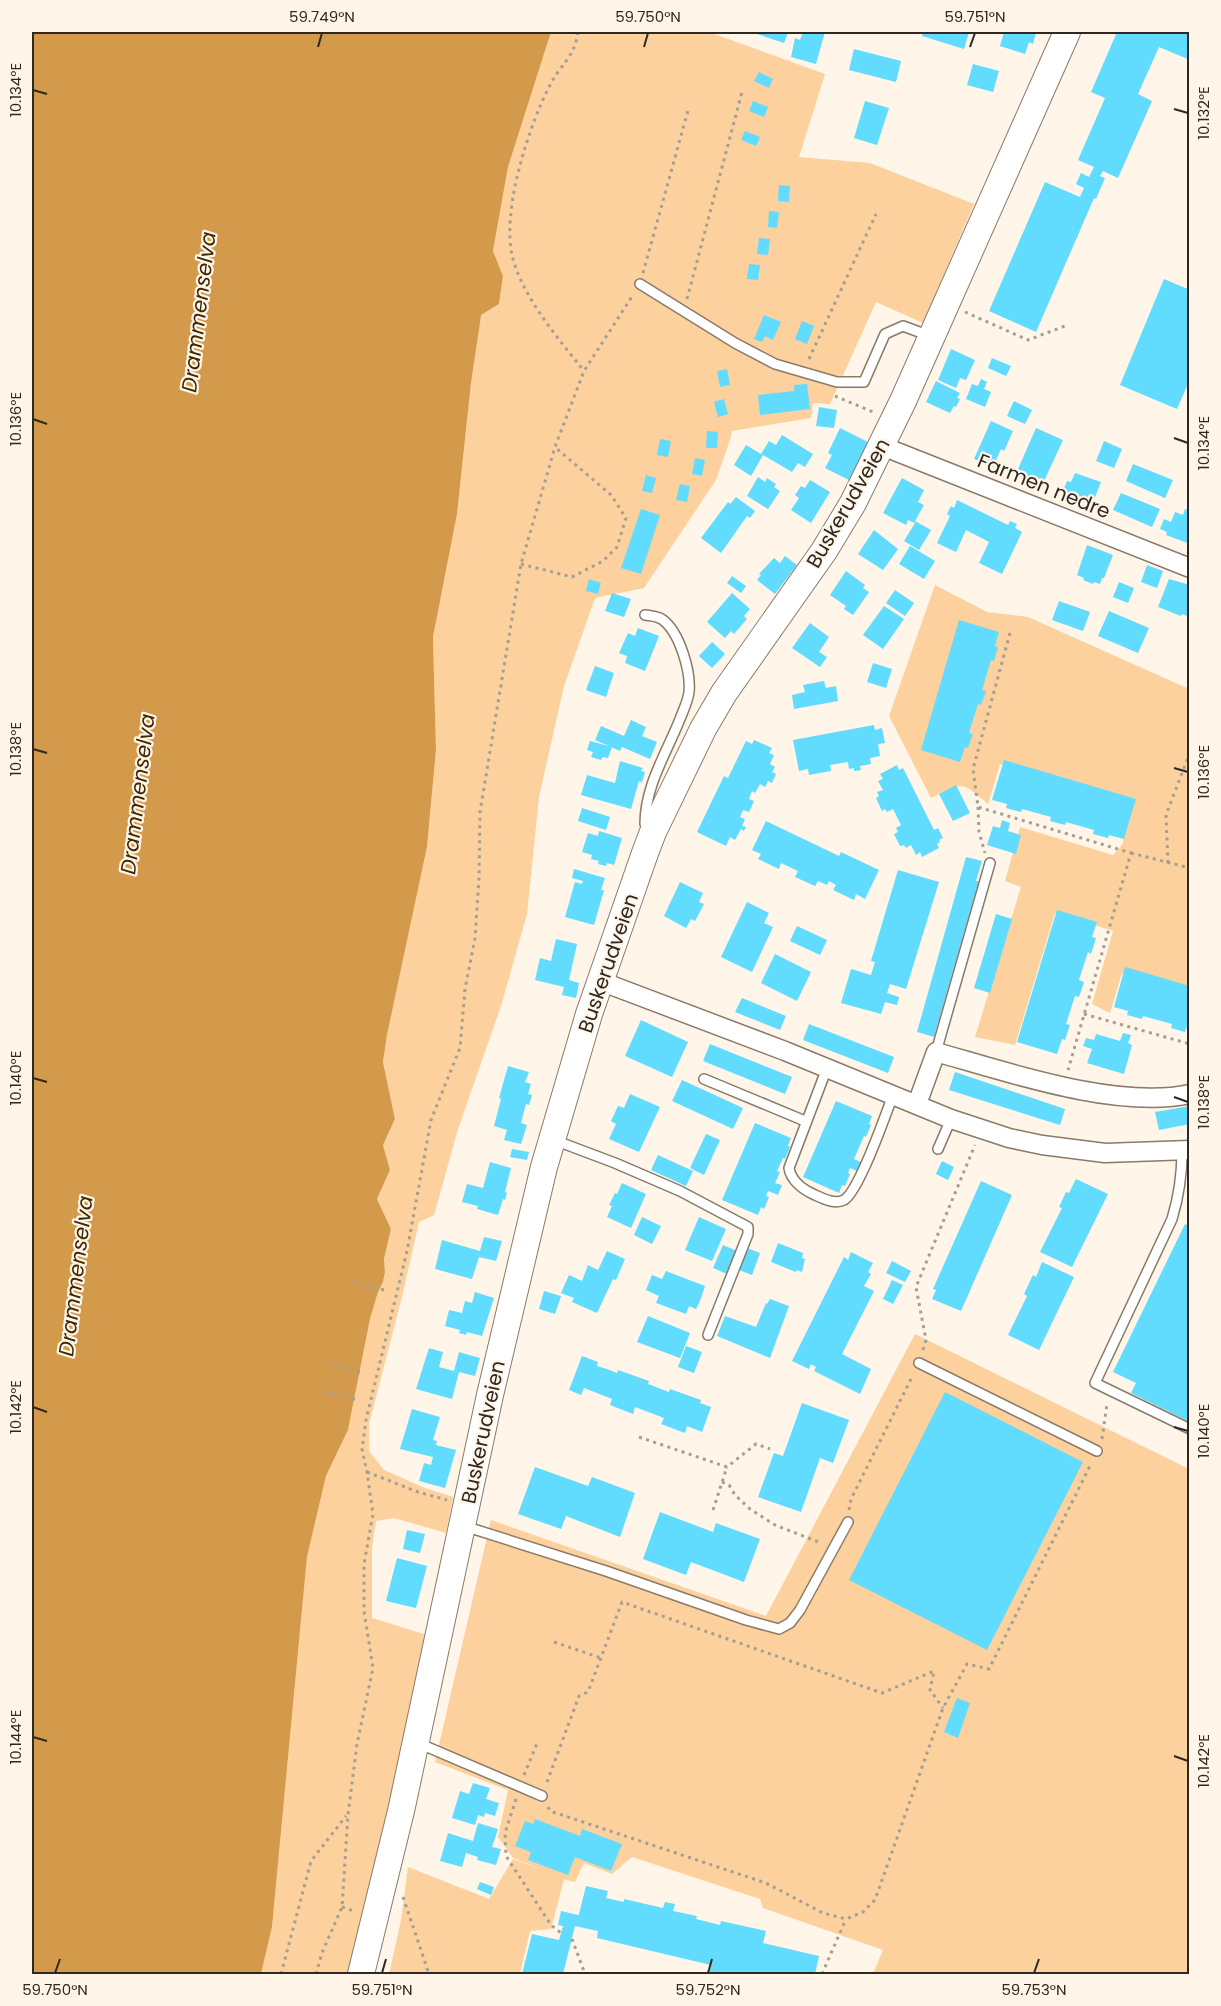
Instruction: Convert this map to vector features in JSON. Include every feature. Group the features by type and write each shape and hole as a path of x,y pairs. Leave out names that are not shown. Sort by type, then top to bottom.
{"main road":[{"name":"Buskerudveien","path":"361,1974 401,1811 464,1515 544,1167 600,981 653,832 703,729 724,693 838,530 882,446 983,232 1067,32"}],"street":[{"name":"Farmen nedre","path":"882,446 1190,568"},
{"path":"600,981 827,1068 951,1119 1009,1138 1105,1153 1186,1151"},
{"path":"918,1104 936,1052 1063,1086 1141,1098 1190,1094"}],"lane":[{"path":"640,284 735,343 774,364 837,382 864,382 885,334 903,326 932,337"},
{"path":"645,615 663,620 672,629 680,644 689,687 686,703 650,791 645,824 653,832"},
{"path":"936,1052 990,863"},
{"path":"827,1068 789,1168 795,1181 807,1192 837,1202 852,1193 893,1095"},
{"path":"704,1078 805,1121"},
{"path":"938,1149 951,1119"},
{"path":"552,1139 680,1191 748,1227 748,1234 708,1335"},
{"path":"1186,1151 1179,1196 1163,1239 1095,1383 1190,1430"},
{"path":"1179,1196 1190,1200"},
{"path":"919,1363 1097,1451"},
{"path":"464,1515 606,1571 746,1620 779,1629 790,1623 800,1610 848,1522"},
{"path":"415,1742 542,1796"}],"path":[{"path":"578,32 571,56 549,87 533,123 512,198 510,236 513,256 525,287 549,325 584,371"},
{"path":"684,310 742,92"},
{"path":"316,1974 322,1953 342,1907 348,1815 357,1744 373,1668 364,1611 364,1564 373,1514 368,1472 362,1449 366,1420 407,1251 431,1120 460,1048 465,989 475,938 480,812 521,564 555,447 584,371 640,284 689,107"},
{"path":"804,372 876,214"},
{"path":"962,310 1028,340 1065,326"},
{"path":"827,379 831,395 894,420"},
{"path":"521,564 572,577 603,561 617,547 626,518 611,495 555,447"},
{"path":"990,863 979,832 973,769 1010,633"},
{"path":"1168,863 1166,815 1187,760 1190,761"},
{"path":"978,807 1131,853 1190,868"},
{"path":"1063,1086 1131,853"},
{"path":"1084,1014 1190,1044"},
{"path":"848,1522 851,1498 919,1363 926,1340 916,1287 981,1129"},
{"path":"352,1282 387,1291"},
{"path":"328,1364 363,1372"},
{"path":"943,1708 930,1690 934,1671 882,1693 622,1602 588,1692 579,1696 542,1796 550,1811 766,1883 823,1913 846,1918 863,1912 875,1900 943,1708 968,1664 989,1669 1097,1451 1103,1438 1109,1390"},
{"path":"323,1391 358,1400"},
{"path":"639,1437 727,1467"},
{"path":"713,1510 727,1467 756,1444 770,1449"},
{"path":"368,1472 418,1492 464,1515"},
{"path":"722,1482 729,1485 735,1495 750,1509 775,1525 813,1538 833,1549"},
{"path":"554,1642 601,1658"},
{"path":"538,1741 505,1833 506,1856 551,1925 561,1933"},
{"path":"281,1974 310,1861 348,1815"},
{"path":"402,1895 429,1974"},
{"path":"822,1974 846,1918"},
{"path":"572,1939 585,1974"}],"shaded area":[{"path":"551,32 709,32 825,74 799,157 870,163 974,204 923,323 876,302 830,404 813,403 811,418 732,431 716,480 644,588 595,598 564,686 539,797 527,914 501,1006 458,1129 434,1215 419,1222 369,1424 369,1451 384,1470 425,1488 453,1497 446,1533 394,1518 376,1521 372,1548 372,1618 427,1635 355,1974 261,1974 272,1927 307,1557 326,1476 348,1430 370,1319 383,1282 384,1259 391,1229 377,1199 390,1170 383,1145 395,1119 383,1062 427,847 436,750 433,637 457,514 481,315 499,304 503,276 493,251 508,167"},
{"path":"935,585 987,612 1028,617 1189,689 1189,993 1122,973 1110,1013 1092,1004 1113,931 1055,913 1015,1045 975,1037 1021,887 1005,881 1020,827 1113,855 1122,845 1134,805 1000,764 988,804 972,791 961,786 931,798 889,716"},
{"path":"915,1334 1189,1469 1188,1974 873,1974 883,1950 763,1908 760,1899 632,1857 612,1874 584,1863 575,1882 564,1879 551,1929 530,1931 520,1974 389,1974 401,1920 408,1867 489,1899 513,1859 553,1874 513,1858 498,1837 508,1790 435,1762 491,1520 766,1616"}],"water":[{"name":"Drammenselva","path":"32,32 551,32 508,167 493,251 503,276 499,304 481,315 457,514 433,637 436,750 427,847 383,1062 395,1119 383,1145 390,1170 377,1199 391,1229 384,1259 383,1282 370,1319 348,1430 326,1476 307,1557 272,1927 261,1974 32,1974"}],"building":[{"path":"751,32 788,32 784,43"},
{"path":"803,32 825,32 816,64 791,57 795,38 800,40"},
{"path":"923,32 969,32 964,49 922,36"},
{"path":"1004,32 1036,32 1033,44 1029,42 1025,54 1000,46"},
{"path":"1117,32 1190,32 1190,60 1159,47 1138,94 1152,101 1118,178 1103,171 1100,176 1105,178 1096,199 1094,198 1036,332 989,311 1045,182 1080,197 1084,188 1076,184 1081,173 1089,177 1094,167 1078,160 1105,98 1091,92"},
{"path":"854,49 901,61 896,82 849,70"},
{"path":"973,64 999,71 993,92 967,85"},
{"path":"759,72 773,79 769,88 754,81"},
{"path":"753,101 768,107 764,117 749,111"},
{"path":"865,101 889,108 877,145 854,138"},
{"path":"745,131 760,137 756,146 741,140"},
{"path":"779,185 790,186 789,202 778,201"},
{"path":"769,211 779,212 777,228 768,227"},
{"path":"759,238 770,239 768,255 757,254"},
{"path":"749,264 760,265 758,280 747,279"},
{"path":"1164,279 1190,290 1190,379 1177,409 1120,385"},
{"path":"764,315 781,322 773,340 765,336 762,342 754,339"},
{"path":"802,321 814,326 807,344 795,339"},
{"path":"951,349 975,360 966,380 960,378 956,388 938,380"},
{"path":"992,358 1011,366 1006,376 988,368"},
{"path":"727,369 730,385 720,387 717,371"},
{"path":"981,379 987,382 984,389 991,392 985,407 966,399 972,384 978,386"},
{"path":"936,381 960,393 956,407 954,406 950,413 926,402"},
{"path":"807,384 810,409 760,415 758,395 794,391 794,385"},
{"path":"724,399 728,414 718,417 714,402"},
{"path":"1014,401 1032,410 1025,424 1007,416"},
{"path":"819,407 837,410 834,428 816,426"},
{"path":"991,421 1013,431 1004,451 1001,449 993,467 974,459"},
{"path":"840,428 868,442 849,480 825,468 832,455 828,453"},
{"path":"1036,428 1063,440 1044,481 1036,477 1033,483 1024,478 1026,473 1018,469"},
{"path":"707,431 718,432 717,448 706,448"},
{"path":"782,435 813,454 805,467 798,463 792,472 763,455 751,476 734,465 746,445 761,454 769,441 776,445"},
{"path":"660,439 671,441 668,457 657,455"},
{"path":"1104,441 1122,449 1114,468 1096,461"},
{"path":"695,458 705,460 702,476 692,474"},
{"path":"1133,464 1173,480 1165,498 1126,481"},
{"path":"1075,473 1101,482 1092,505 1066,496 1067,492 1063,491 1067,481 1071,482"},
{"path":"646,475 656,478 652,493 642,491"},
{"path":"758,477 765,482 767,478 776,484 774,487 780,491 768,509 747,496"},
{"path":"902,478 924,490 918,502 924,505 915,521 931,530 919,550 904,541 915,523 908,520 906,525 883,513"},
{"path":"810,480 830,492 811,523 791,510 799,498 795,495 801,486 805,488"},
{"path":"680,484 690,486 687,502 676,500"},
{"path":"1121,493 1160,509 1152,527 1113,510"},
{"path":"736,497 755,511 750,518 747,516 721,553 701,538 728,502 730,504"},
{"path":"957,500 1008,525 1010,521 1017,524 1015,528 1022,532 1002,574 979,563 989,542 966,530 956,552 937,543 950,516 947,514 951,506 954,508"},
{"path":"641,509 660,515 641,574 621,568"},
{"path":"1185,509 1190,511 1190,544 1166,535 1167,532 1160,529 1164,519 1171,522 1175,512 1183,515"},
{"path":"874,530 898,549 883,570 858,554"},
{"path":"1087,545 1113,555 1100,584 1094,582 1093,584 1077,575"},
{"path":"910,546 935,561 924,579 899,564"},
{"path":"785,556 797,565 775,594 757,580 761,575 759,574 774,558 780,563"},
{"path":"1147,565 1163,571 1157,588 1141,582"},
{"path":"846,571 865,585 863,588 869,592 853,615 844,609 846,606 830,595"},
{"path":"732,576 746,586 741,593 727,583"},
{"path":"589,579 601,583 598,594 586,591"},
{"path":"1169,579 1190,585 1190,617 1158,607"},
{"path":"1119,582 1134,588 1128,603 1113,597"},
{"path":"895,590 914,603 905,616 886,603"},
{"path":"612,593 631,599 624,617 605,611"},
{"path":"732,593 750,609 744,616 747,619 734,634 731,631 725,638 707,622"},
{"path":"1059,601 1090,612 1083,631 1052,620"},
{"path":"884,606 904,619 883,649 863,635"},
{"path":"1109,611 1149,628 1138,653 1098,636"},
{"path":"959,620 999,632 994,661 991,660 982,690 986,691 981,705 978,704 969,733 973,734 960,762 921,750"},
{"path":"810,623 829,637 819,652 827,657 820,667 792,648"},
{"path":"638,628 659,636 645,671 625,663 627,656 619,653 628,633 635,636"},
{"path":"712,642 725,654 712,668 699,656"},
{"path":"873,663 892,669 886,688 867,682"},
{"path":"595,666 614,673 606,697 586,690"},
{"path":"824,681 826,688 836,686 838,701 794,709 792,695 805,692 803,685"},
{"path":"631,720 646,727 642,736 657,742 650,759 622,747 620,751 595,740 601,726 624,736"},
{"path":"874,725 875,730 882,728 885,743 878,744 880,756 870,758 871,764 860,766 861,770 854,771 854,768 849,769 848,762 830,765 831,771 809,775 808,769 799,771 793,740"},
{"path":"754,740 772,748 769,753 774,755 770,764 775,767 772,772 776,774 772,783 768,781 765,787 760,784 755,793 752,791 749,799 754,801 749,812 743,810 740,817 745,819 742,826 746,827 744,831 741,829 735,840 730,837 726,846 697,832 724,776 728,778 746,741 752,744"},
{"path":"590,741 612,747 608,758 603,757 601,760 591,757 593,752 587,750"},
{"path":"1004,760 1136,799 1124,839 1093,834 1094,830 1066,822 1065,825 1050,821 1051,817 1022,809 1021,812 1006,808 1007,804 992,800"},
{"path":"620,761 643,768 641,771 645,772 642,782 639,781 631,809 581,795 587,775 615,783"},
{"path":"897,765 899,770 903,768 934,830 938,828 943,838 937,844 939,848 922,857 920,852 916,855 911,845 906,848 904,845 900,846 894,834 898,832 896,828 901,825 893,809 887,812 885,809 882,811 876,798 879,796 877,792 883,790 878,781 883,779 880,774"},
{"path":"956,785 970,813 953,821 939,794"},
{"path":"582,808 610,817 606,830 578,821"},
{"path":"1002,820 1010,823 1008,831 1021,835 1016,854 987,845 993,826 1000,828"},
{"path":"766,821 839,856 841,852 879,870 865,899 856,894 854,900 833,890 836,885 829,881 827,885 818,881 815,886 795,877 798,871 781,863 779,869 758,859 761,854 752,850"},
{"path":"599,831 622,838 614,865 598,864 599,861 591,859 592,855 582,852 588,833 598,836"},
{"path":"966,857 982,861 976,881 979,881 934,1037 917,1032"},
{"path":"574,869 605,878 594,925 565,917 575,882 582,884 583,881 572,878"},
{"path":"898,870 939,882 906,989 890,984 887,993 899,997 897,1005 885,1002 881,1014 841,1003 851,969 871,975 875,962 871,961"},
{"path":"680,882 703,893 699,902 704,904 695,921 691,919 686,928 664,916"},
{"path":"747,902 769,913 764,923 773,927 752,972 721,957"},
{"path":"1057,910 1097,922 1092,937 1096,938 1091,954 1088,952 1079,980 1084,982 1079,997 1075,996 1066,1024 1070,1025 1057,1054 1017,1042"},
{"path":"996,914 1012,919 990,993 974,988"},
{"path":"797,926 827,940 820,955 790,941"},
{"path":"556,939 577,944 569,980 579,983 576,998 562,995 564,987 535,980 540,958 551,961"},
{"path":"775,954 811,972 797,1001 761,983"},
{"path":"1125,967 1190,986 1190,1029 1186,1028 1185,1032 1171,1028 1172,1024 1143,1016 1142,1019 1127,1015 1128,1011 1114,1007"},
{"path":"742,998 786,1016 780,1030 735,1012"},
{"path":"641,1020 688,1042 672,1077 625,1056"},
{"path":"809,1024 894,1057 888,1073 803,1040"},
{"path":"1123,1033 1131,1035 1128,1043 1132,1045 1124,1074 1087,1063 1092,1049 1083,1046 1086,1038 1094,1040 1096,1034 1120,1041"},
{"path":"710,1044 792,1077 785,1094 703,1061"},
{"path":"508,1066 529,1072 525,1082 531,1084 528,1094 532,1095 529,1105 526,1104 521,1123 527,1125 521,1144 504,1140 507,1130 494,1126"},
{"path":"955,1072 1065,1109 1060,1125 949,1090"},
{"path":"682,1080 743,1108 733,1129 672,1101"},
{"path":"630,1094 660,1107 639,1152 609,1139 616,1124 611,1121 618,1106 624,1108"},
{"path":"836,1101 872,1116 866,1137 864,1136 854,1159 863,1163 859,1172 850,1168 845,1186 842,1185 839,1193 803,1177"},
{"path":"1190,1106 1190,1124 1159,1130 1155,1112"},
{"path":"755,1123 791,1138 785,1159 783,1158 777,1171 780,1172 775,1183 782,1185 778,1195 768,1191 766,1196 769,1197 764,1209 761,1207 758,1215 722,1200"},
{"path":"706,1134 720,1140 704,1175 690,1168"},
{"path":"512,1149 529,1152 527,1160 510,1157"},
{"path":"658,1155 693,1171 686,1186 651,1170"},
{"path":"942,1161 954,1167 948,1180 936,1174"},
{"path":"490,1162 511,1168 505,1192 507,1193 498,1215 462,1202 467,1184 483,1188"},
{"path":"1076,1179 1108,1194 1072,1267 1040,1252 1062,1208 1059,1207 1066,1192 1069,1193"},
{"path":"981,1181 1012,1195 961,1311 932,1299 936,1290 933,1289"},
{"path":"622,1183 646,1194 631,1228 607,1217 612,1206 609,1205"},
{"path":"642,1217 661,1226 652,1244 634,1235"},
{"path":"699,1217 726,1229 712,1261 685,1250"},
{"path":"1185,1224 1190,1227 1190,1422 1131,1393 1136,1383 1113,1372"},
{"path":"484,1237 502,1241 496,1261 479,1257 472,1279 435,1269 442,1240 480,1251"},
{"path":"778,1243 803,1253 802,1258 805,1259 802,1272 797,1270 796,1272 771,1262"},
{"path":"723,1245 737,1251 727,1274 713,1268"},
{"path":"747,1248 760,1253 752,1275 739,1270"},
{"path":"607,1251 625,1259 597,1313 572,1302 574,1298 561,1293 569,1275 582,1281 588,1265 598,1270"},
{"path":"851,1252 873,1263 868,1272 871,1274 864,1286 874,1291 842,1354 871,1369 860,1394 814,1371 816,1367 811,1364 809,1369 792,1361 844,1257 848,1260"},
{"path":"892,1261 911,1271 905,1282 886,1273"},
{"path":"1042,1262 1074,1277 1039,1350 1008,1335 1027,1296 1024,1294 1033,1275 1036,1277"},
{"path":"666,1271 705,1286 696,1309 689,1306 686,1314 656,1303 659,1296 646,1290 652,1275 662,1279"},
{"path":"892,1280 903,1285 893,1304 883,1299"},
{"path":"544,1291 561,1296 555,1314 539,1309"},
{"path":"475,1292 494,1298 482,1336 467,1332 466,1335 459,1333 460,1330 445,1326 449,1310 462,1313 465,1301 472,1303"},
{"path":"770,1299 789,1306 770,1358 717,1336 725,1316 756,1327"},
{"path":"648,1316 690,1333 680,1358 637,1342"},
{"path":"686,1346 702,1352 694,1373 678,1367"},
{"path":"429,1348 443,1352 439,1367 454,1371 459,1352 480,1358 475,1376 459,1372 452,1399 416,1389"},
{"path":"582,1356 598,1362 597,1366 617,1373 618,1370 649,1381 648,1384 669,1392 670,1389 701,1400 700,1403 711,1407 702,1432 687,1426 685,1433 661,1424 664,1418 635,1407 633,1414 610,1405 612,1399 584,1388 581,1395 569,1390"},
{"path":"945,1392 1083,1462 987,1650 849,1580"},
{"path":"802,1403 849,1420 833,1463 820,1458 801,1512 758,1497 774,1453 783,1456"},
{"path":"412,1409 440,1417 433,1440 437,1441 436,1445 456,1450 445,1488 419,1481 424,1463 431,1465 433,1457 400,1449"},
{"path":"535,1467 588,1486 592,1477 635,1493 620,1537 566,1516 561,1529 518,1514"},
{"path":"660,1512 713,1532 716,1523 760,1539 744,1582 691,1562 686,1575 643,1559"},
{"path":"407,1530 425,1534 420,1553 403,1549"},
{"path":"397,1558 427,1566 416,1608 386,1601"},
{"path":"957,1698 970,1703 958,1738 944,1732"},
{"path":"473,1783 490,1788 486,1799 499,1803 495,1816 485,1813 484,1817 478,1815 475,1825 452,1818 460,1791 469,1794"},
{"path":"535,1819 580,1836 582,1829 622,1844 611,1871 575,1857 568,1875 528,1860 531,1852 515,1846 525,1821 533,1824"},
{"path":"478,1823 498,1829 492,1847 501,1849 496,1865 477,1860 478,1857 466,1853 462,1867 440,1861 448,1833 473,1841"},
{"path":"480,1882 494,1887 491,1895 477,1889"},
{"path":"586,1886 608,1891 606,1898 624,1902 624,1899 663,1908 665,1902 675,1904 673,1911 697,1916 696,1919 720,1925 721,1921 766,1931 763,1943 819,1956 815,1974 709,1974 711,1965 597,1938 598,1931 575,1926 563,1974 522,1974 532,1934 559,1940 563,1926 558,1925 561,1911 579,1914"}]}
